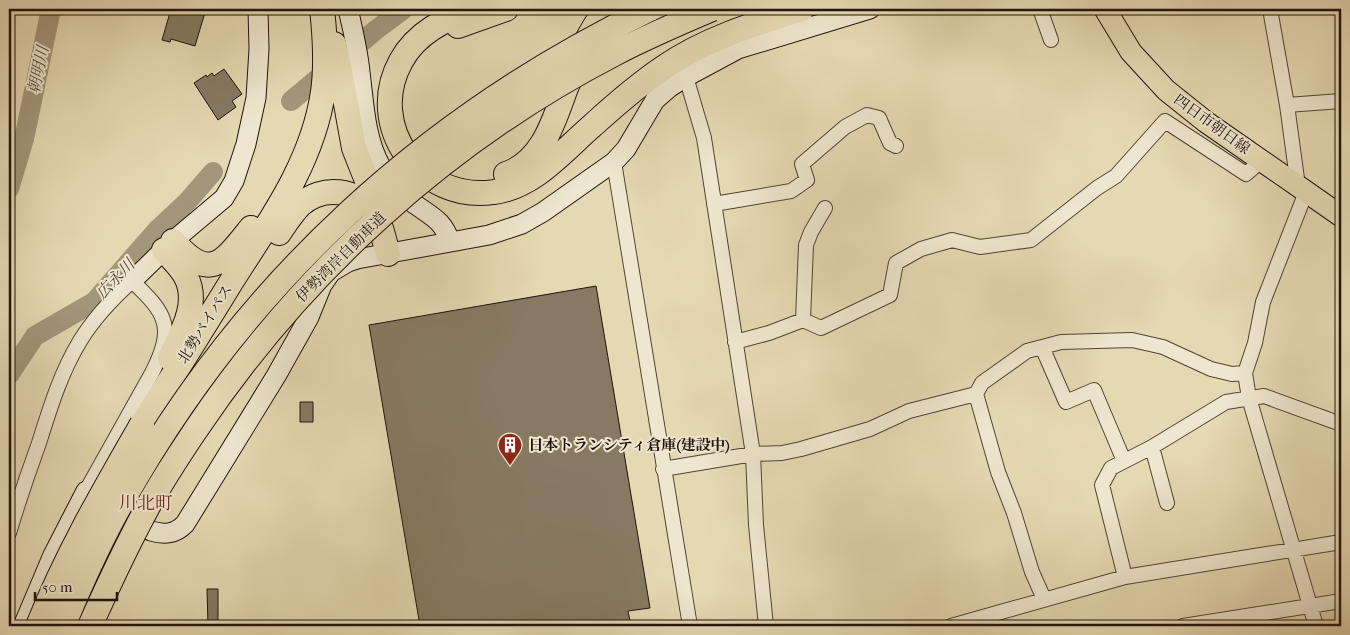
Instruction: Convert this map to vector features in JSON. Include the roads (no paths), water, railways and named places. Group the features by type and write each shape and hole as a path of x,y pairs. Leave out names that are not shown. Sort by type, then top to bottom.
{"highway":[{"path":"168,246 199,263 212,265 225,258 271,204 286,180 327,92 330,54 323,9"},
{"path":"473,9 458,14 432,28 419,38 402,60 392,86 390,104 396,135 402,149 420,172 449,188 469,193 496,192 511,188 539,172 619,102 665,67 727,34 802,9"},
{"path":"506,9 461,24 428,44 410,69 404,83 403,112 406,128 412,141 434,165 463,177 480,179 510,172 536,152 554,124 566,90 592,31 607,9"},
{"name":"伊勢湾岸自動車道","path":"63,626 89,565 122,500 159,440 204,374 250,315 298,262 334,225 373,190 448,129 498,94 555,58 606,30 650,9"},
{"name":"伊勢湾岸自動車道","path":"90,626 145,511 179,455 224,389 268,332 310,285 351,244 420,182 464,148 512,115 565,81 614,54 712,9"},
{"path":"330,54 327,92 354,148 378,209 388,254"},
{"name":"北勢バイパス","path":"38,626 67,560 93,509 142,424 290,187 311,140 327,92"},
{"path":"163,392 192,358 292,214 316,194 345,193 356,197 366,204 374,213 388,254"},
{"path":"142,424 190,308 191,298 186,278 168,246"}],"main road":[{"name":"四日市朝日線","path":"1104,9 1132,52 1166,90 1206,122 1341,216"}],"street":[{"path":"9,533 48,416 68,364 80,341 110,301 168,246 224,198 234,181 246,144 256,98 259,50 258,9"},
{"path":"86,491 151,531 162,534 179,530 185,524 276,376 308,317 322,285 331,272 348,262 489,235 522,224 543,212 614,162 626,148 655,100 670,87 686,77 738,49 870,9"},
{"path":"1040,9 1051,40"},
{"path":"1270,9 1302,189 1263,302 1255,344 1245,373 1249,398 1316,626"},
{"path":"352,10 367,124 379,163 402,194 442,224 450,242"},
{"path":"686,77 704,138 753,454 756,525 766,626"},
{"path":"1287,105 1341,101"},
{"path":"714,204 791,192 807,180 802,164 845,127 867,115 879,118 890,143 896,146"},
{"path":"735,342 769,333 804,320 821,328 890,295 896,263 920,249 952,240 980,247 1031,240 1097,188 1116,176 1165,121 1246,174 1261,160"},
{"path":"614,162 690,626"},
{"path":"804,320 806,245 825,208"},
{"path":"23,626 53,555 161,354 166,331 164,318 152,300 132,281"},
{"path":"1044,599 1032,572 1014,513 998,472 976,394 982,383 1027,351 1061,342 1132,340 1163,347 1211,369 1232,374 1245,373"},
{"path":"1042,347 1066,402 1094,390 1124,462"},
{"path":"663,469 753,454 782,453 801,449 870,429 909,411 976,394"},
{"path":"1125,576 1102,485 1111,468 1152,447 1226,402 1264,396 1341,424"},
{"path":"1152,447 1167,504"},
{"path":"951,626 1125,576 1341,542"},
{"path":"1183,626 1341,601"}],"waterway":[{"name":"朝明川","path":"9,189 24,139 51,9"},
{"path":"291,101 377,29 404,9"},
{"name":"広永川","path":"9,375 35,336 94,302 157,230 187,202 213,172"}],"place":[{"name":"日本トランシティ倉庫(建設中)","path":"510,466"}],"district":[{"name":"川北町","path":"146,503"}]}
